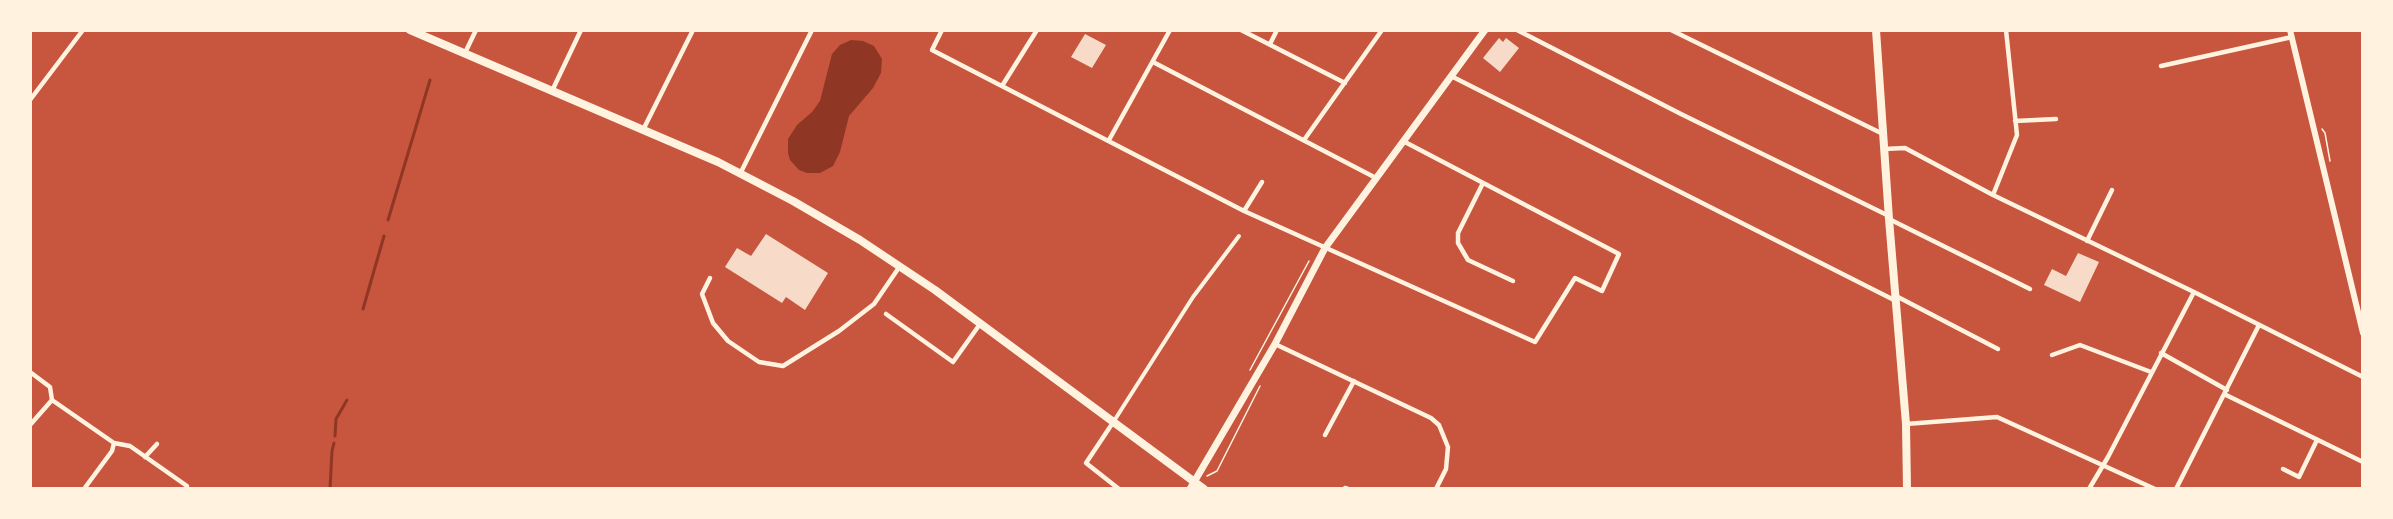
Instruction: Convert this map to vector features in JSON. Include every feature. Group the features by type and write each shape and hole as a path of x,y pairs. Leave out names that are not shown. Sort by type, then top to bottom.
{"highway":[{"path":"410,30 643,130 793,201 900,266 1204,489"},
{"path":"1876,30 1906,424 1907,489"}],"main road":[{"path":"1190,489 1275,344 1325,248 1485,30"}],"street":[{"path":"30,100 83,30"},
{"path":"465,53 476,30"},
{"path":"552,91 580,30"},
{"path":"643,130 693,30"},
{"path":"740,174 812,30"},
{"path":"942,30 932,50 1244,211 1535,342 1575,278 1602,291 1619,254 1403,141"},
{"path":"1002,86 1037,30"},
{"path":"1109,140 1170,30"},
{"path":"1241,30 1345,83"},
{"path":"1270,44 1277,30"},
{"path":"1304,140 1382,30"},
{"path":"1517,30 2030,290"},
{"path":"1671,30 1883,134"},
{"path":"1993,195 2017,135 2006,30"},
{"path":"2161,66 2291,34 2363,333"},
{"path":"1153,62 1376,178"},
{"path":"1451,76 1998,349"},
{"path":"2015,121 2056,119"},
{"path":"1884,149 1905,148 1993,195 2363,377"},
{"path":"1244,211 1262,182"},
{"path":"1483,183 1458,233 1458,243 1468,260 1513,280"},
{"path":"2087,241 2112,190"},
{"path":"1119,489 1086,463 1193,297 1239,236"},
{"path":"710,278 702,294 713,323 728,341 759,362 783,366 839,331 874,304 900,266"},
{"path":"2089,489 2194,292"},
{"path":"886,314 952,362 980,324"},
{"path":"2176,489 2259,325"},
{"path":"1275,344 1431,418 1439,424 1448,447 1446,469 1436,489"},
{"path":"2052,355 2080,345 2151,372"},
{"path":"2161,353 2226,392 2363,462"},
{"path":"30,372 50,387 52,400 114,443 130,446 187,486"},
{"path":"1325,435 1353,381"},
{"path":"30,425 52,400"},
{"path":"1906,424 1997,417 2155,489"},
{"path":"2283,469 2299,477 2317,440"},
{"path":"84,489 112,451 114,443"},
{"path":"146,457 157,444"}],"path":[{"path":"2325,133 2330,158"},
{"path":"1196,482 1217,471 1264,379"}],"shaded area":[{"path":"851,40 863,41 874,46 882,59 881,73 873,88 849,116 840,152 833,166 820,173 807,173 799,170 790,160 788,139 797,125 812,112 820,101 832,54 840,45"}],"building":[{"path":"1085,34 1106,45 1092,68 1071,57"},
{"path":"1499,38 1503,42 1506,38 1519,48 1500,72 1483,58"},
{"path":"766,234 828,273 805,310 786,297 782,303 725,267 737,248 751,256"},
{"path":"2078,253 2099,262 2080,302 2044,285 2052,269 2066,276"}],"waterway":[{"path":"388,220 430,80"},
{"path":"363,309 384,236"},
{"path":"335,436 336,419 347,400"},
{"path":"330,489 334,443"}]}
